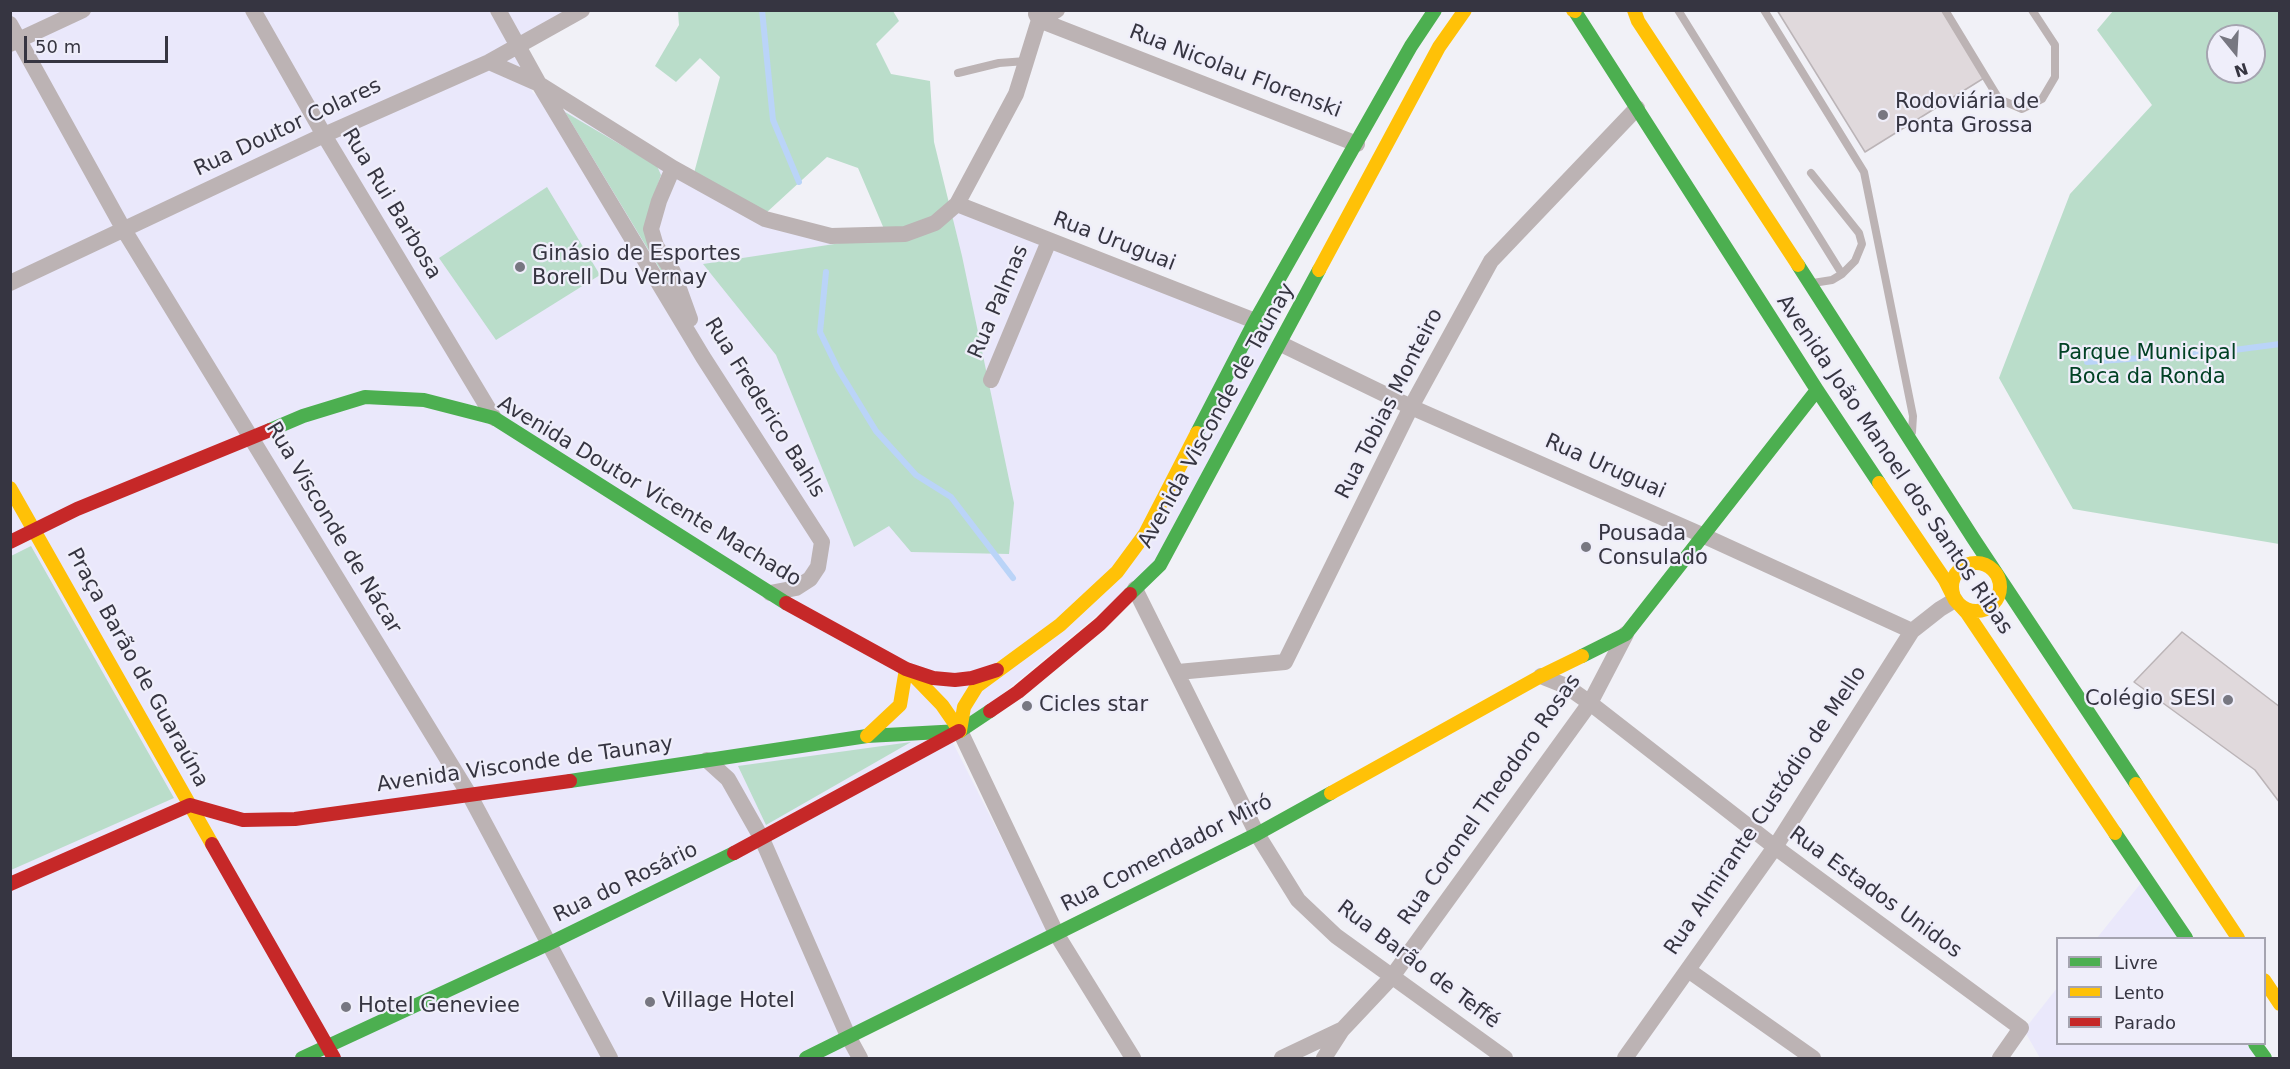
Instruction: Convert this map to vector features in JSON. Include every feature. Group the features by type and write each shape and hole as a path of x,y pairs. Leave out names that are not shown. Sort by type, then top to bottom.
{"main road":[{"name":"Avenida Visconde de Taunay","path":"997,670 1060,626 1117,572 1145,534 1254,321 1358,144 1411,46 1435,10"},
{"name":"Avenida Visconde de Taunay","path":"190,805 243,820 295,819 470,796 867,735 960,731 1018,692 1100,624 1160,565 1439,47 1465,10"},
{"name":"Avenida João Manoel dos Santos Ribas","path":"1634,10 1638,21 1867,370 1996,573 2237,937"},
{"name":"Avenida João Manoel dos Santos Ribas","path":"1574,11 1817,390 1945,580 1955,600 1967,613 2124,843 2185,937"},
{"name":"Rua Coronel Theodoro Rosas","path":"1626,634 1817,390"},
{"name":"Avenida Doutor Vicente Machado","path":"35,530 77,509 303,416 365,397 424,400 494,418 770,593 906,669 933,678 955,680 972,678 997,670"},
{"name":"Praça Barão de Guaraúna","path":"10,489 190,805 10,884"},
{"path":"10,542 35,530"},
{"path":"1979,563 1996,573 1999,591 1990,606 1972,611 1963,608 1955,600 1952,584 1955,575 1962,568 1979,563"},
{"name":"Rua Comendador Miró","path":"806,1059 848,1036 1057,935 1257,834 1541,676 1626,634"},
{"path":"906,669 942,705 960,731"},
{"path":"867,735 900,705 906,669"},
{"path":"960,731 964,707 970,696 977,686 997,670"},
{"name":"Rua do Rosário","path":"302,1059 330,1052 762,839 960,731"},
{"path":"190,805 330,1052"},
{"path":"2266,982 2280,1004"},
{"path":"2256,1045 2265,1059"}],"street":[{"path":"15,42 83,10"},
{"name":"Rua Rui Barbosa","path":"253,10 324,135 494,418"},
{"name":"Rua Frederico Bahls","path":"498,10 539,84 703,357 822,542 818,567 810,579 796,588 770,593"},
{"name":"Rua Doutor Colares","path":"10,283 324,135 489,62 582,10"},
{"path":"489,62 539,84 673,168 765,219 831,236 905,234 935,223 957,204 1016,94 1037,15 1057,10"},
{"name":"Rua Nicolau Florenski","path":"1037,15 1358,144"},
{"name":"Rua Visconde de Nácar","path":"10,24 15,42 124,230 470,796 610,1059"},
{"name":"Rua Tobias Monteiro","path":"1178,672 1285,662 1411,407 1491,261 1637,108"},
{"path":"673,168 659,201 651,229 656,246 673,272 703,357"},
{"name":"Rua Uruguai","path":"957,204 1254,321"},
{"name":"Rua Palmas","path":"991,380 1049,241"},
{"name":"Rua Uruguai","path":"1281,344 1411,407 1702,535 1912,631"},
{"name":"Rua Barão de Teffé","path":"1135,590 1257,834 1298,900 1336,936 1505,1059"},
{"name":"Rua Almirante Custódio de Mello","path":"1625,1059 1775,847 1912,631 1955,600"},
{"name":"Rua Coronel Theodoro Rosas","path":"1324,1059 1342,1030 1391,978 1590,703 1626,634"},
{"path":"1541,676 1566,686 1590,703"},
{"name":"Rua Estados Unidos","path":"1590,703 1775,847 2021,1028 2000,1059"},
{"path":"960,731 1057,935 1133,1059"},
{"path":"707,760 728,779 762,839 860,1059"},
{"path":"1688,970 1813,1059"},
{"path":"1282,1059 1342,1030"}],"lane":[{"path":"1678,10 1842,274"},
{"path":"1764,10 1864,172 1913,416 1911,441"},
{"path":"1945,10 1999,99 2022,109 2042,99 2055,77 2055,45 2032,10"},
{"path":"958,73 999,63 1026,61"},
{"path":"1810,283 1821,283 1842,274 1855,261 1862,244 1859,233 1811,173"}],"shaded area":[{"path":"10,11 590,11 516,56 533,93 764,221 890,237 958,207 1254,323 1278,346 1158,565 950,737 1051,936 849,1036 861,1058 11,1058"},
{"path":"2145,878 2184,937 2098,937"},
{"path":"2056,989 2056,1045 2254,1045 2263,1058 2040,1058 2024,1030"}],"green space":[{"path":"678,11 893,11 899,21 876,44 891,74 930,81 934,142 962,256 1014,503 1009,554 911,552 889,526 854,547 776,355 703,264 887,236 858,168 827,157 766,213 694,173 720,77 700,58 676,82 655,66 679,25"},
{"name":"Parque Municipal Boca da Ronda","path":"2113,11 2279,11 2279,544 2073,509 1999,378 2070,194 2152,105 2097,30"},
{"path":"565,112 657,166 661,175 650,207 669,284"},
{"name":"Ginásio de Esportes Borell Du Vernay","path":"547,187 600,275 496,340 439,258"},
{"path":"31,546 174,798 11,870 11,556"},
{"path":"911,742 766,825 738,766"}],"building":[{"name":"Rodoviária de Ponta Grossa","path":"1777,10 1942,10 1984,78 1865,152"},
{"path":"2182,632 2280,707 2280,803 2255,770 2134,682"}],"waterway":[{"path":"762,10 773,120 799,182"},
{"path":"826,272 820,332 838,369 876,431 916,475 951,497 1013,578"},
{"path":"2087,362 2211,353 2280,344"}],"traffic: fast":[{"path":"1197,433 1255,321 1411,46 1435,10"},
{"path":"1574,10 1879,483"},
{"path":"1798,265 1973,538 2136,784"},
{"path":"1130,594 1160,565 1319,270"},
{"path":"1582,656 1626,634 1817,390"},
{"path":"270,430 303,416 365,397 424,400 494,418 786,603"},
{"path":"570,781 867,736 960,731 990,711"},
{"path":"806,1058 1257,834 1331,793"},
{"path":"2115,833 2185,937"},
{"path":"302,1058 548,944 734,853"},
{"path":"2256,1045 2265,1058"}],"traffic: slow":[{"path":"1319,270 1439,47 1465,10"},
{"path":"1634,10 1638,21 1798,265"},
{"path":"960,731 964,707 977,686 1060,625 1117,572 1145,534 1197,433"},
{"path":"1879,483 1945,580 1955,600 1967,613 2115,833"},
{"path":"10,488 212,844"},
{"path":"1976,563 1993,570 2000,587 1993,604 1976,611 1959,604 1952,587 1959,570 1976,563"},
{"path":"1331,793 1541,676 1582,656"},
{"path":"867,736 900,705 906,669"},
{"path":"910,672 942,705 960,731"},
{"path":"2136,784 2237,937"},
{"path":"2266,983 2280,1004"}],"traffic: jam":[{"path":"10,542 77,509 270,430"},
{"path":"990,711 1018,692 1100,624 1130,594"},
{"path":"786,603 906,669 933,678 955,680 972,678 997,670"},
{"path":"734,853 959,731"},
{"path":"190,805 243,820 295,819 570,781"},
{"path":"10,884 190,805"},
{"path":"212,844 334,1058"}],"place":[{"name":"Rodoviária de Ponta Grossa","path":"1883,115"},
{"name":"Ginásio de Esportes Borell Du Vernay","path":"520,267"},
{"name":"Pousada Consulado","path":"1586,547"},
{"name":"Colégio SESI","path":"2228,700"},
{"name":"Cicles star","path":"1027,706"},
{"name":"Village Hotel","path":"650,1002"},
{"name":"Hotel Geneviee","path":"346,1007"}]}
